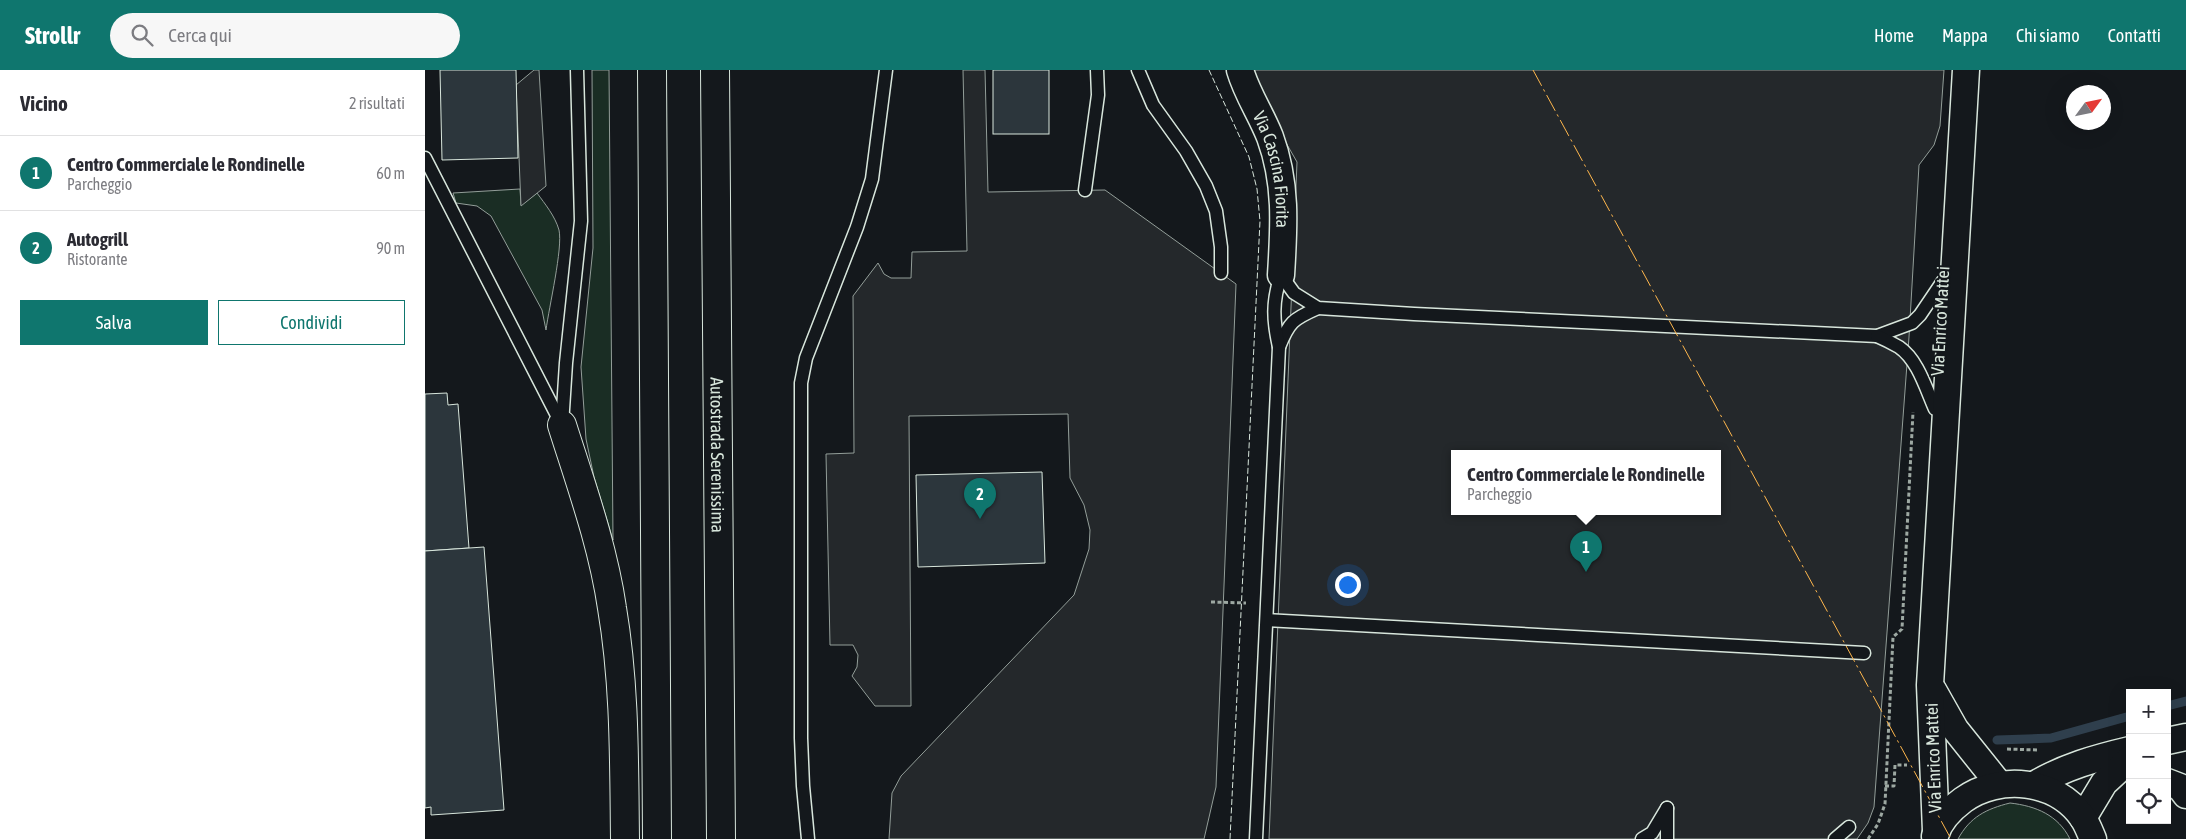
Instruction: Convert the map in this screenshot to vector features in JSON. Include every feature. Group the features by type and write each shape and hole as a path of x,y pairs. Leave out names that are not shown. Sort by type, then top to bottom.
{"highway":[{"path":"652,70 657,839"},
{"name":"Autostrada Serenissima","path":"715,70 721,839"},
{"path":"562,425 593,524 612,607 623,699 625,839"}],"street":[{"name":"Via Cascina Fiorita","path":"1239,70 1269,135 1281,174 1285,219 1281,275"},
{"name":"Via Enrico Mattei","path":"1937,574 1935,409 1951,146 1961,70"},
{"name":"Via Enrico Mattei","path":"1935,835 1930,685 1966,70"},
{"name":"Via Enrico Mattei","path":"1930,685 1955,728 1999,784"},
{"path":"2171,740 2186,737"},
{"path":"2034,785 2055,772 2126,751"},
{"path":"2088,828 2096,794 2104,783 2126,763"},
{"path":"2096,794 2126,782"},
{"path":"1935,835 1951,809 1973,793 1999,784 2016,783 2034,785 2069,803 2088,828"},
{"path":"2171,784 2180,787 2186,795"}],"lane":[{"path":"562,425 566,363 581,221 577,70"},
{"path":"808,839 801,738 801,383 806,358 854,236 872,179 886,70"},
{"path":"1085,190 1098,95 1097,70"},
{"path":"1138,70 1153,106 1186,151 1207,186 1216,211 1221,247 1221,272"},
{"path":"425,158 562,425"},
{"path":"1281,275 1294,293 1317,308 1877,336 1912,323 1920,315 1943,281"},
{"path":"1256,839 1279,347 1273,321 1275,294 1281,275"},
{"path":"1279,347 1286,328 1293,320 1317,308"},
{"path":"1877,336 1900,348 1915,365 1935,409"},
{"path":"1267,620 1864,653"},
{"path":"1642,839 1652,833 1667,808 1667,839"},
{"path":"1835,839 1849,826"}],"path":[{"path":"1868,839 1878,824 1885,804 1893,637 1902,629 1915,365"},
{"path":"1211,602 1246,603 1246,594"}],"green space":[{"path":"592,70 609,70 613,540 594,477 586,439 581,367 593,248"},
{"path":"520,189 521,205 537,193 552,215 559,230 559,250 546,330 542,310 491,216 477,206 456,203 453,193"},
{"path":"2010,803 2037,809 2045,813 2059,824 2070,839 1958,839 1968,825 1979,815"}],"shaded area":[{"path":"534,70 539,70 546,186 521,206 516,85"},
{"path":"963,70 985,70 988,192 1105,190 1236,284 1216,787 1204,839 889,839 892,793 901,776 1074,595 1089,549 1090,530 1084,505 1070,478 1068,414 909,416 911,706 875,706 852,676 857,667 858,655 853,645 830,645 826,454 854,453 853,296 878,263 884,274 891,278 911,278 912,252 967,251"},
{"path":"1252,70 1944,70 1940,126 1934,145 1919,165 1909,337 1874,807 1868,823 1857,839 1269,839 1297,162 1262,101"}],"building":[{"path":"440,70 516,70 518,158 442,160"},
{"path":"993,70 1049,70 1049,134 993,134"},
{"path":"447,393 448,405 458,404 469,548 425,551 425,394"},
{"path":"1042,472 1045,563 918,567 916,475"},
{"path":"484,547 504,810 431,815 431,807 425,808 425,551"}],"waterway":[{"path":"2171,705 2186,701"},
{"path":"1997,740 2051,738 2126,717"}],"fence":[{"path":"1209,70 1249,157 1257,189 1260,221 1230,839"}],"power":[{"path":"1533,70 1951,839"}],"place":[{"name":"Autogrill","path":"980,519"},
{"name":"Centro Commerciale le Rondinelle","path":"1586,572"}]}
